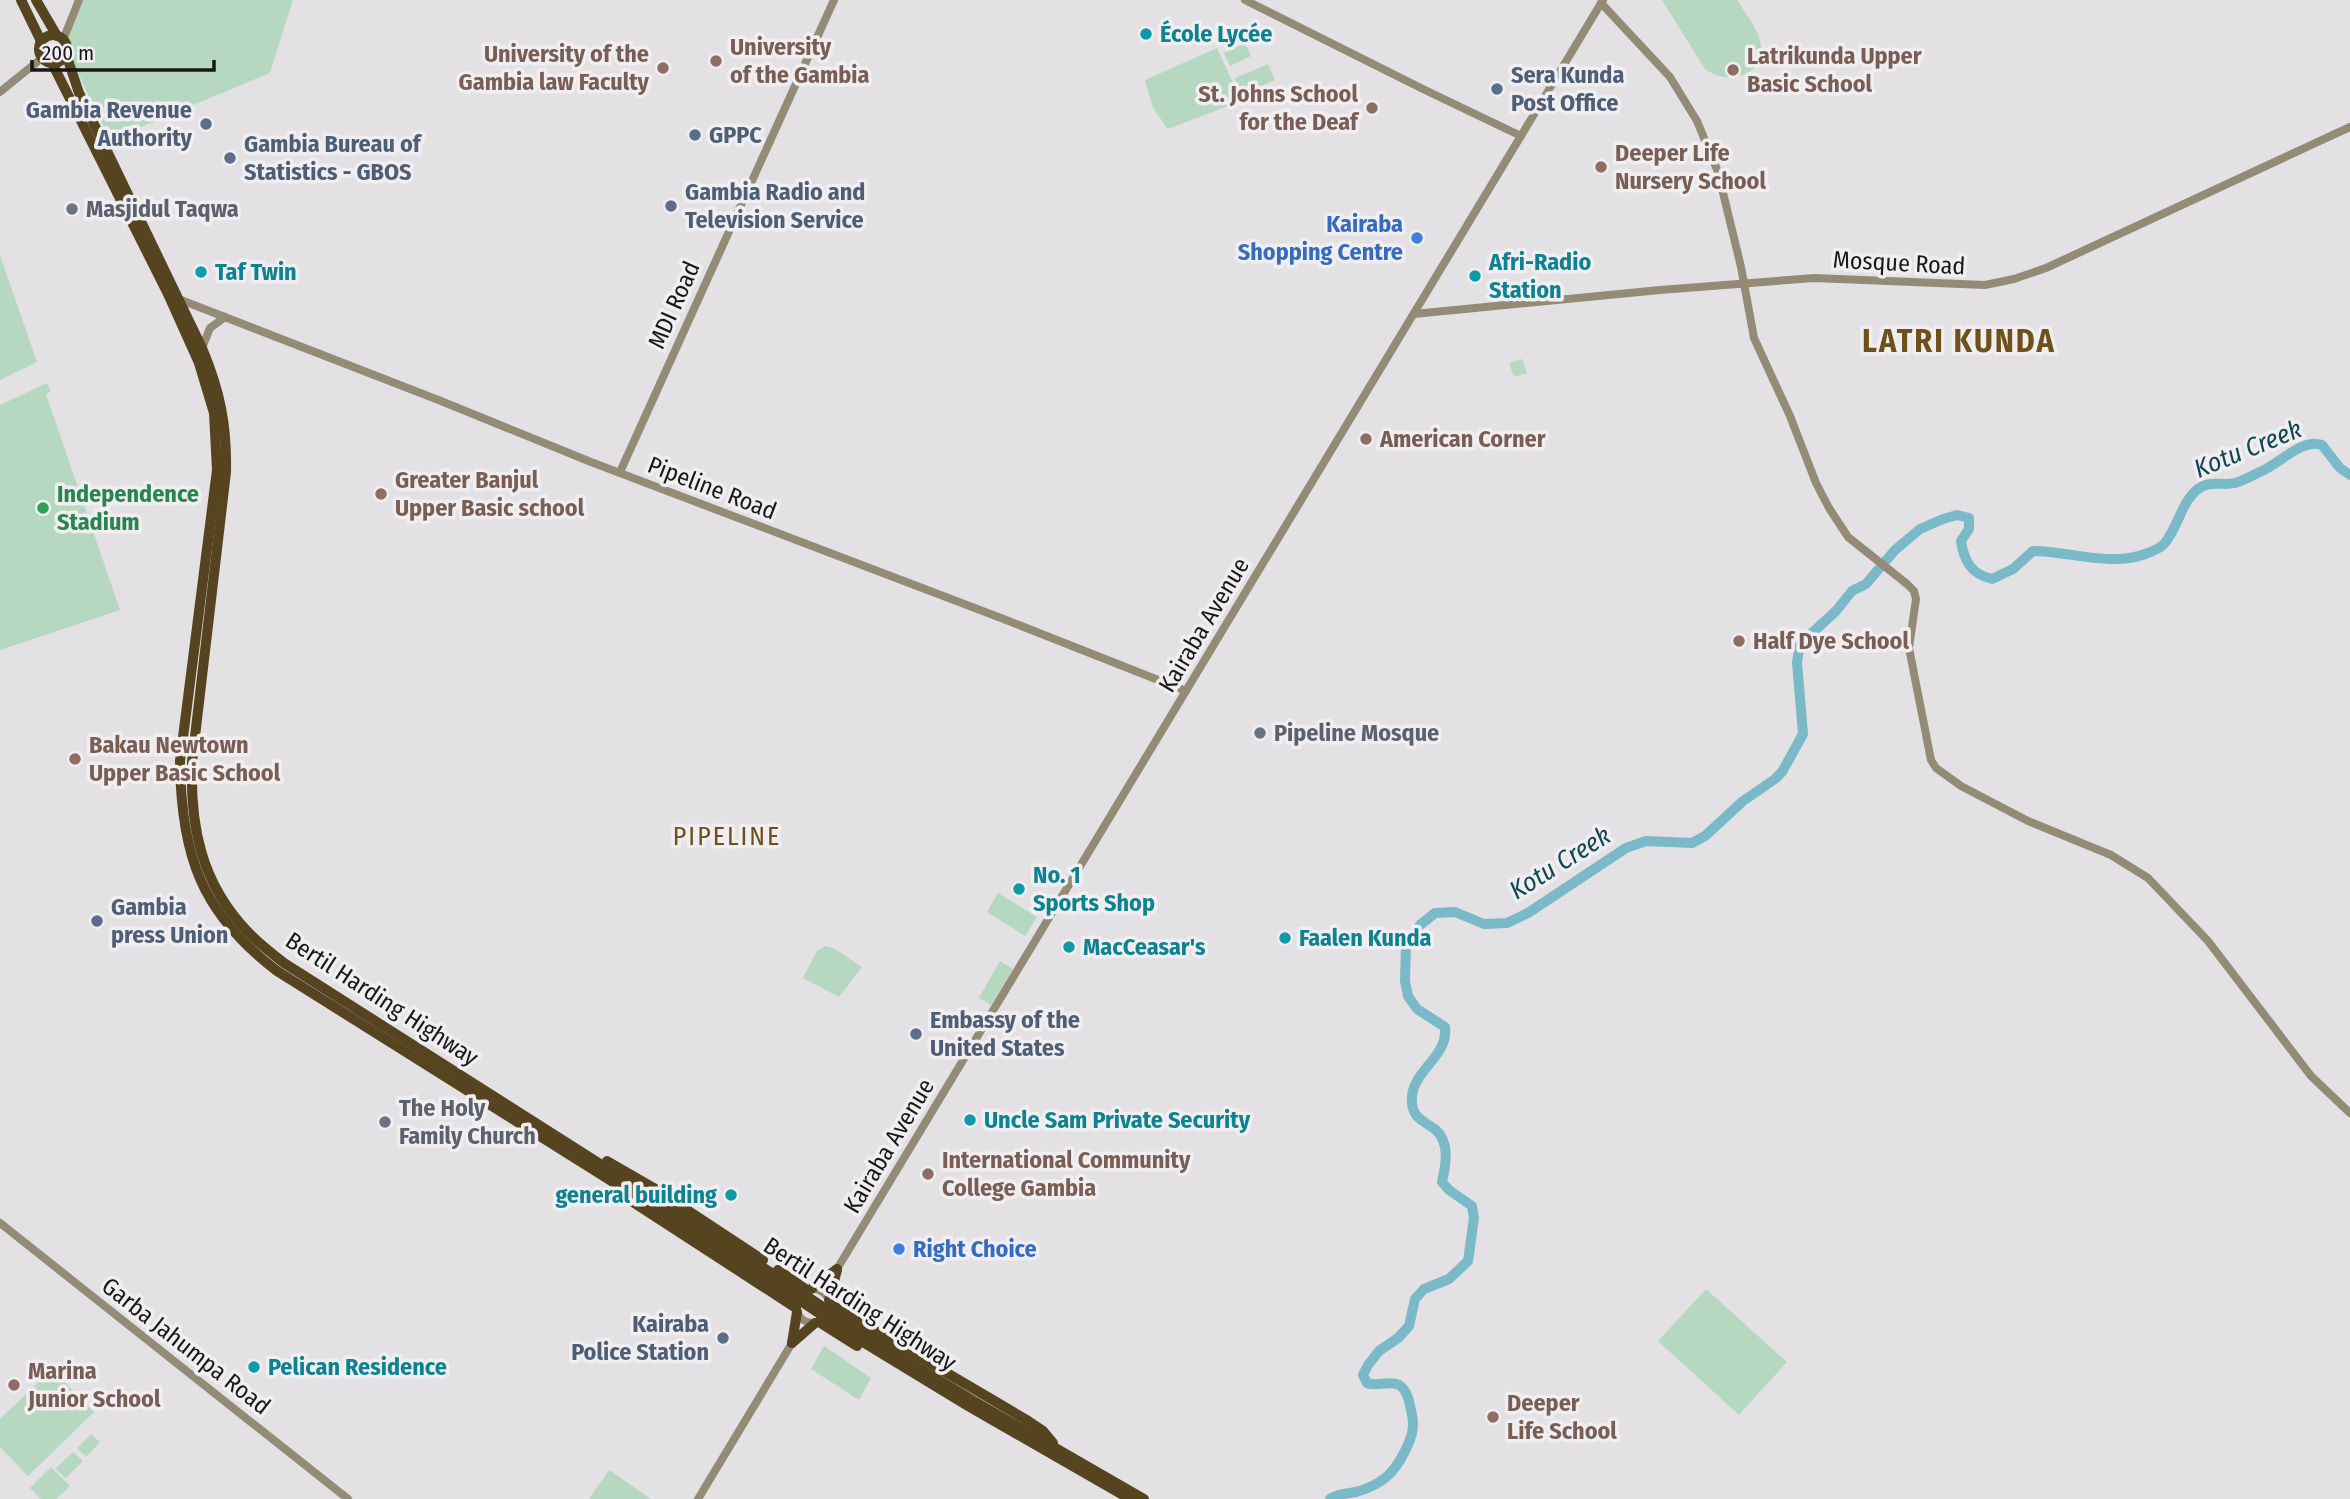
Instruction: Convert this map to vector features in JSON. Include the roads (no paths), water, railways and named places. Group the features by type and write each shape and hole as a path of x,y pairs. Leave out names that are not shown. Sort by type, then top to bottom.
{"main road":[{"path":"21,0 41,41 39,52 47,61 62,60 66,54 66,46 36,0"},
{"path":"41,41 50,35 60,38"},
{"name":"Bertil Harding Highway","path":"66,54 79,93 181,300 216,381 221,401 227,450 222,519 192,762 191,797 202,858 240,923 284,963 603,1171 1129,1499"},
{"name":"Bertil Harding Highway","path":"47,61 168,294 200,363 214,413 216,479 180,761 185,832 203,887 234,935 277,971 587,1160"},
{"path":"792,1343 796,1310 595,1176 587,1160 605,1160 652,1187 809,1289 837,1269"},
{"path":"792,1343 817,1323 1016,1440 1035,1449 1053,1450 1050,1438 1025,1419 829,1302 837,1269"},
{"name":"Bertil Harding Highway","path":"1053,1450 1144,1499"}],"street":[{"path":"60,38 79,0"},
{"name":"MDI Road","path":"620,472 834,0"},
{"path":"1245,0 1521,135"},
{"path":"1602,2 1670,76 1697,121 1718,172 1754,338 1790,416 1816,483 1840,528 1880,564 1908,584 1914,592 1916,600 1909,648 1931,760 1936,768 1961,786 2028,821 2111,855 2148,878 2208,941 2311,1076 2350,1113"},
{"name":"Kairaba Avenue","path":"837,1269 1602,2"},
{"path":"0,92 47,61"},
{"name":"Mosque Road","path":"1414,314 1834,278 1985,285 2014,279 2053,265 2350,127"},
{"name":"Pipeline Road","path":"181,300 1186,691"},
{"path":"202,348 210,328 225,317"},
{"name":"Garba Jahumpa Road","path":"0,1223 348,1499"},
{"path":"809,1289 822,1291 829,1302 827,1315 817,1323 804,1320 796,1310 798,1297 809,1289"},
{"path":"698,1499 792,1343"}],"waterway":[{"name":"Kotu Creek","path":"1330,1499 1380,1482 1401,1459 1413,1429 1407,1394 1399,1385 1367,1383 1363,1375 1379,1351 1398,1338 1409,1326 1415,1299 1424,1289 1449,1279 1468,1261 1474,1218 1472,1206 1442,1182 1446,1162 1443,1141 1436,1130 1417,1116 1412,1103 1416,1082 1436,1056 1445,1038 1445,1027 1417,1009 1408,996 1405,981 1406,947 1420,925 1435,913 1455,912 1484,924 1507,923 1528,913 1626,848 1646,841 1692,843 1705,836 1743,801 1782,772 1803,734 1797,662 1800,644 1836,611 1852,591 1866,584 1895,550 1920,529 1957,515 1969,518 1969,529 1961,541 1964,555 1974,570 1992,579 2013,569 2033,551 2104,559 2132,558 2150,552 2164,544 2187,501 2198,489 2207,485 2235,483 2307,445 2322,445 2340,468 2350,475"}],"place":[{"name":"École Lycée","path":"1146,34"},
{"name":"University of the Gambia","path":"716,61"},
{"name":"University of the Gambia law Faculty","path":"663,68"},
{"name":"Latrikunda Upper Basic School","path":"1733,70"},
{"name":"Sera Kunda Post Office","path":"1497,89"},
{"name":"St. Johns School for the Deaf","path":"1372,108"},
{"name":"Gambia Revenue Authority","path":"206,124"},
{"name":"GPPC","path":"695,135"},
{"name":"Gambia Bureau of Statistics - GBOS","path":"230,158"},
{"name":"Deeper Life Nursery School","path":"1601,167"},
{"name":"Gambia Radio and Television Service","path":"671,206"},
{"name":"Masjidul Taqwa","path":"72,209"},
{"name":"Kairaba Shopping Centre","path":"1417,238"},
{"name":"Taf Twin","path":"201,272"},
{"name":"Afri-Radio Station","path":"1475,276"},
{"name":"American Corner","path":"1366,439"},
{"name":"Greater Banjul Upper Basic school","path":"381,494"},
{"name":"Independence Stadium","path":"43,508"},
{"name":"Half Dye School","path":"1739,641"},
{"name":"Pipeline Mosque","path":"1260,733"},
{"name":"Bakau Newtown Upper Basic School","path":"75,759"},
{"name":"No. 1 Sports Shop","path":"1019,889"},
{"name":"Gambia press Union","path":"97,921"},
{"name":"Faalen Kunda","path":"1285,938"},
{"name":"MacCeasar's","path":"1069,947"},
{"name":"Embassy of the United States","path":"916,1034"},
{"name":"Uncle Sam Private Security","path":"970,1120"},
{"name":"The Holy Family Church","path":"385,1122"},
{"name":"International Community College Gambia","path":"928,1174"},
{"name":"general building","path":"731,1195"},
{"name":"Right Choice","path":"899,1249"},
{"name":"Kairaba Police Station","path":"723,1338"},
{"name":"Pelican Residence","path":"254,1367"},
{"name":"Marina Junior School","path":"14,1385"},
{"name":"Deeper Life School","path":"1493,1417"}],"district":[{"name":"LATRI KUNDA","path":"1959,341"},
{"name":"PIPELINE","path":"727,836"}]}
